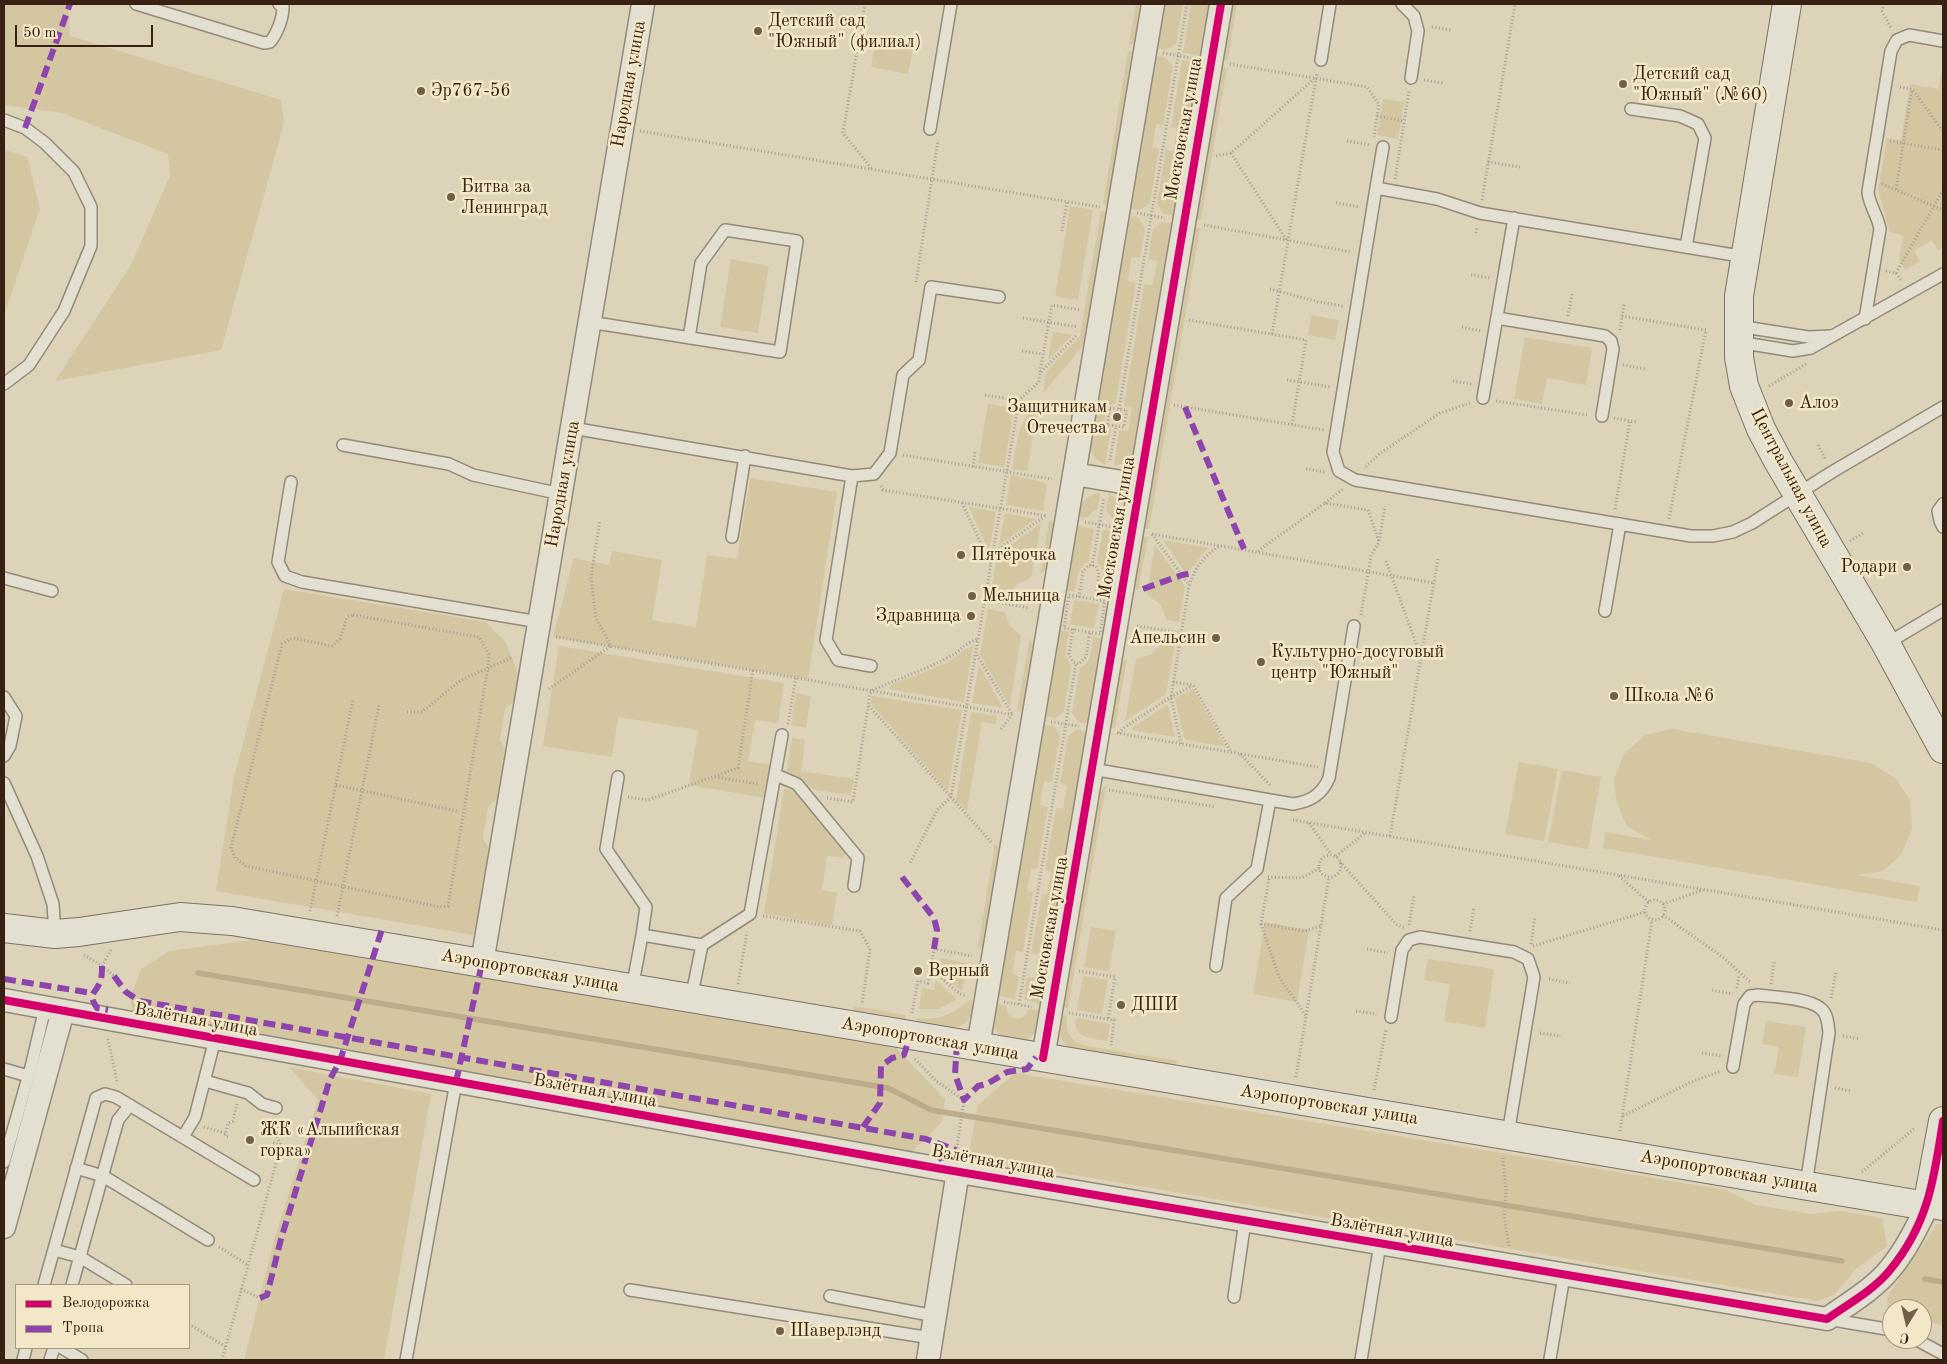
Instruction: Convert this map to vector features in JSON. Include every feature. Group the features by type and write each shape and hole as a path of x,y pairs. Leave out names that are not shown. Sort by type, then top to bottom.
{"street":[{"name":"Народная улица","path":"482,963 546,629 561,494 643,4"},
{"path":"978,1047 1153,4"},
{"name":"Московская улица","path":"1043,1058 1221,4"},
{"name":"Центральная улица","path":"1787,4 1739,296 1739,357 1744,386 1761,429 1886,644 1943,749"},
{"path":"1074,474 1140,485"},
{"name":"Аэропортовская улица","path":"4,928 55,934 79,932 164,918 202,918 232,921 1043,1058 1506,1145 1806,1185 1935,1208"},
{"name":"Взлётная улица","path":"4,1000 456,1082 957,1161 1245,1221 1827,1319"},
{"path":"4,1227 54,1010"},
{"path":"1827,1319 1872,1286 1890,1270 1917,1229 1935,1208 1943,1121"},
{"path":"928,1360 957,1161"}],"lane":[{"path":"136,4 155,7 264,43 270,42 274,38 283,14 283,8 279,4"},
{"path":"930,129 951,4"},
{"path":"1321,60 1330,4"},
{"path":"1402,4 1414,16 1418,31 1411,78"},
{"path":"1865,319 1880,229 1869,200 1870,178 1891,50 1897,40 1909,35 1943,40"},
{"path":"1631,109 1680,116 1698,124 1705,138 1686,247"},
{"path":"4,120 25,128 45,143 74,172 90,207 92,246 64,311 29,365 4,384"},
{"path":"1378,146 1373,209 1333,452 1338,471 1355,480 1691,536 1713,536 1733,532 1752,523 1943,407"},
{"path":"1376,188 1438,199 1480,213 1746,257"},
{"path":"1483,398 1514,218"},
{"path":"589,322 689,338 780,352 797,241 725,230 701,263 689,338"},
{"path":"1738,334 1794,351 1812,348 1840,334 1943,274"},
{"path":"572,428 745,456 852,476 874,474 890,453 903,375 919,360 931,287 999,297"},
{"path":"1497,318 1605,336 1611,341 1613,349 1602,416"},
{"path":"1738,334 1824,337 1840,334"},
{"path":"344,445 448,464 473,476 561,494"},
{"path":"732,538 745,456"},
{"path":"852,476 826,640 838,660 871,666"},
{"path":"291,482 278,562 286,576 302,582 546,629"},
{"path":"1943,504 1938,511 1943,527"},
{"path":"1605,611 1616,524"},
{"path":"4,578 52,591"},
{"path":"1886,644 1943,610"},
{"path":"1092,769 1294,804 1316,797 1324,788 1331,770 1354,626"},
{"path":"4,697 16,716 10,746 4,756"},
{"path":"642,935 702,945 750,914 782,735"},
{"path":"618,777 606,849 646,907 632,989"},
{"path":"775,781 797,784 858,858 854,886"},
{"path":"4,783 36,856 53,904 55,934"},
{"path":"1216,966 1226,898 1257,870 1270,800"},
{"path":"1391,1017 1402,950 1408,940 1420,937 1468,944 1514,952 1528,959 1534,977 1506,1145"},
{"path":"691,999 702,945"},
{"path":"1733,1067 1744,1004 1750,996 1758,994 1810,1003 1822,1008 1828,1020 1829,1034 1806,1185"},
{"path":"4,1162 28,1076 54,1010"},
{"path":"183,1137 195,1117 216,1039"},
{"path":"4,1069 28,1076"},
{"path":"205,1081 248,1093 262,1104 276,1108"},
{"path":"406,1360 456,1082"},
{"path":"44,1284 96,1098 105,1094 126,1103 254,1180"},
{"path":"72,1284 118,1120 126,1103"},
{"path":"76,1168 102,1176 208,1240"},
{"path":"1234,1297 1245,1221"},
{"path":"1361,1360 1380,1244"},
{"path":"54,1250 80,1257 124,1284"},
{"path":"1550,1358 1564,1276"},
{"path":"630,1290 932,1338"},
{"path":"830,1296 935,1316"},
{"path":"1827,1319 1882,1328"},
{"path":"64,1349 82,1360"}],"path":[{"path":"865,4 843,133 872,169"},
{"path":"1119,409 1187,4"},
{"path":"1476,233 1515,4"},
{"path":"1884,4 1882,11 1897,40"},
{"path":"1154,52 1194,58"},
{"path":"1272,334 1314,79 1321,60"},
{"path":"1232,65 1368,87 1379,104 1377,116 1378,146 1347,141"},
{"path":"1393,191 1411,78"},
{"path":"1216,156 1231,153 1314,79"},
{"path":"1886,85 1912,89 1943,130"},
{"path":"1896,189 1912,89"},
{"path":"1377,116 1404,121"},
{"path":"930,129 939,136 916,285 931,287"},
{"path":"640,130 1104,208"},
{"path":"1877,138 1943,150"},
{"path":"1231,153 1287,241"},
{"path":"1488,162 1520,167"},
{"path":"1870,178 1943,210"},
{"path":"1896,272 1943,190"},
{"path":"1062,231 1067,202"},
{"path":"1336,202 1373,209"},
{"path":"1136,213 1167,219"},
{"path":"1199,224 1365,254"},
{"path":"1874,269 1896,272"},
{"path":"1896,272 1909,294"},
{"path":"1270,289 1319,302 1356,308"},
{"path":"1566,329 1572,294"},
{"path":"1613,349 1618,341 1624,303"},
{"path":"910,863 937,810 951,797 1019,400 1039,382 1052,305 1080,310"},
{"path":"1622,316 1706,330 1667,532"},
{"path":"1023,318 1078,327"},
{"path":"1189,320 1306,340 1292,425"},
{"path":"1040,373 1076,336"},
{"path":"1022,351 1044,354"},
{"path":"1611,363 1645,369"},
{"path":"1287,380 1343,389"},
{"path":"985,395 1019,400"},
{"path":"1257,552 1355,480 1378,454 1440,413 1483,398 1573,414 1602,416 1636,422"},
{"path":"1174,405 1336,432"},
{"path":"1110,408 1127,410 1124,428 1116,426 1107,425 1110,408"},
{"path":"1616,524 1630,421"},
{"path":"1109,466 1116,426"},
{"path":"1818,445 1829,464"},
{"path":"973,467 976,452"},
{"path":"890,453 1052,479"},
{"path":"874,474 883,490 1052,517"},
{"path":"1092,566 1105,494"},
{"path":"962,502 991,566"},
{"path":"1325,503 1368,510 1379,542"},
{"path":"1354,626 1361,619 1371,556 1379,542 1385,506"},
{"path":"993,553 1046,516"},
{"path":"600,520 591,578 596,618 611,646"},
{"path":"1084,522 1116,528"},
{"path":"1146,533 1434,583"},
{"path":"1152,534 1189,586"},
{"path":"1181,744 1171,697 1189,586 1193,573 1200,562 1221,545"},
{"path":"1390,836 1438,559"},
{"path":"1386,561 1421,658"},
{"path":"1079,597 1083,572 1085,568 1092,566 1098,569 1099,574 1095,599"},
{"path":"1069,595 1079,597 1105,601 1100,634 1064,628 1069,595"},
{"path":"985,600 1030,608"},
{"path":"353,615 479,637 489,654 488,667 448,906 440,907 246,866 235,858 231,848 282,644 293,638 332,646 340,639 347,617 353,615"},
{"path":"1137,626 1181,634"},
{"path":"546,629 611,646 1012,715"},
{"path":"1073,629 1069,654 1070,659 1076,663 1083,661 1086,657 1090,632"},
{"path":"853,802 868,705 870,694 873,690 946,659 967,642 978,639"},
{"path":"544,692 611,646"},
{"path":"976,654 1012,715"},
{"path":"407,712 422,712 461,680 518,655"},
{"path":"1019,1004 1076,663"},
{"path":"615,795 648,800 738,768 753,670"},
{"path":"782,735 787,731 796,677"},
{"path":"1173,682 1193,686 1231,752"},
{"path":"1193,686 1171,697 1125,727 1119,733 1331,770"},
{"path":"310,914 353,700"},
{"path":"336,919 379,705"},
{"path":"868,705 991,842"},
{"path":"1001,729 1012,715"},
{"path":"1050,721 1082,727"},
{"path":"1239,754 1285,802"},
{"path":"714,776 775,781"},
{"path":"336,784 457,812"},
{"path":"1110,790 1218,807"},
{"path":"1268,815 1943,930"},
{"path":"1308,822 1330,853 1336,856 1396,924 1408,931 1414,896"},
{"path":"1336,856 1366,832"},
{"path":"1330,853 1320,861 1320,868 1323,874 1330,878"},
{"path":"1330,878 1340,870 1340,862"},
{"path":"1257,870 1269,878 1301,878 1320,868"},
{"path":"1618,875 1648,902"},
{"path":"1269,878 1262,924 1279,977 1306,1016"},
{"path":"1296,1077 1330,878"},
{"path":"1663,904 1704,890"},
{"path":"1654,900 1663,904 1665,910 1663,916 1652,920 1648,917 1645,912 1645,906 1648,902 1654,900"},
{"path":"1468,944 1474,907"},
{"path":"1535,917 1530,947 1645,912"},
{"path":"738,984 750,914 860,931 870,949 862,1004"},
{"path":"1663,916 1724,958 1739,974 1769,996 1774,962"},
{"path":"1620,1131 1652,920"},
{"path":"1262,924 1304,931 1321,926"},
{"path":"102,966 115,942"},
{"path":"912,1013 918,981 928,983 934,949 972,956"},
{"path":"1367,949 1401,955"},
{"path":"76,950 114,976"},
{"path":"930,969 960,994 971,996"},
{"path":"1079,971 1115,977 1108,1019"},
{"path":"1828,1020 1836,972"},
{"path":"1712,990 1736,994 1739,974"},
{"path":"1534,977 1570,983"},
{"path":"1003,1002 1035,1007"},
{"path":"1356,1011 1391,1017 1383,1034 1374,1090"},
{"path":"1066,1012 1114,1020 1110,1046"},
{"path":"1525,1030 1561,1036"},
{"path":"108,1035 108,1044 126,1103"},
{"path":"911,1054 936,1081 964,1100 957,1161"},
{"path":"1623,1116 1691,1082 1733,1067"},
{"path":"191,1124 227,1133 228,1123 233,1121 241,1091"},
{"path":"222,1360 281,1145 276,1135 281,1116 276,1108"},
{"path":"1862,1172 1915,1128"},
{"path":"273,1143 281,1145"},
{"path":"1506,1145 1504,1216 1510,1252"},
{"path":"271,1149 279,1151"},
{"path":"208,1240 248,1265"},
{"path":"241,1289 260,1298"},
{"path":"190,1325 226,1347"}],"shaded area":[{"path":"4,4 68,4 70,36 281,100 284,123 221,350 55,381 131,265 170,176 168,154 62,113 4,105"},
{"path":"1136,4 1144,4 1137,45 1129,44"},
{"path":"1162,4 1183,4 1176,44 1165,50 1155,48"},
{"path":"1191,4 1212,4 1203,56 1183,53"},
{"path":"1230,4 1237,4 1228,60 1221,59"},
{"path":"877,35 914,42 908,74 871,67"},
{"path":"1128,51 1136,53 1110,205 1103,204"},
{"path":"1154,56 1164,57 1173,66 1163,125 1156,124 1152,148 1159,149 1150,203 1140,210 1128,208"},
{"path":"1182,60 1202,63 1176,216 1164,214 1157,204 1166,150 1173,151 1177,128 1171,127"},
{"path":"1219,66 1227,68 1201,220 1193,219"},
{"path":"1942,69 1943,247 1938,250 1932,240 1914,251 1920,261 1905,270 1899,260 1903,235 1890,232 1878,190 1887,138 1901,140 1910,84 1938,89"},
{"path":"1383,99 1404,102 1398,139 1377,135"},
{"path":"4,149 27,157 40,208 4,316"},
{"path":"1070,206 1093,210 1078,300 1055,296"},
{"path":"1101,211 1109,213 1088,340 1043,393 1046,372 1080,336"},
{"path":"1127,216 1139,218 1145,228 1140,258 1131,257 1128,281 1136,283 1115,405 1107,404 1103,427 1111,429 1105,465 1094,455 1089,441"},
{"path":"1162,222 1175,224 1133,457 1128,462 1114,466 1119,430 1128,431 1132,408 1124,406 1144,284 1153,285 1157,261 1148,259 1153,229"},
{"path":"1192,227 1200,228 1149,529 1141,528"},
{"path":"731,259 769,266 758,333 720,327"},
{"path":"1311,315 1339,320 1335,340 1308,335"},
{"path":"1053,332 1072,335 1048,360"},
{"path":"1525,337 1592,348 1586,385 1547,378 1542,404 1514,399"},
{"path":"988,404 1014,408 1004,467 978,463"},
{"path":"1028,411 1037,412 1027,471 1012,469 1018,435"},
{"path":"1011,475 1047,483 1043,511 1006,505"},
{"path":"750,478 837,492 808,679 553,637 574,558 609,565 612,551 662,560 652,620 696,627 707,555 737,559"},
{"path":"1100,493 1098,509 1093,511 1087,518 1077,517 1084,500"},
{"path":"1109,494 1117,500 1121,507 1124,515 1124,524 1112,523 1112,518 1106,510"},
{"path":"969,507 996,512 989,551"},
{"path":"1005,513 1036,519 999,545"},
{"path":"1049,521 1057,522 1049,567 1040,574"},
{"path":"1041,523 1031,578 1017,584 1007,596 991,593 997,555"},
{"path":"1075,525 1094,529 1089,561 1080,570 1075,592 1064,590"},
{"path":"1103,530 1122,533 1111,598 1100,596 1103,574 1097,562"},
{"path":"1140,536 1148,537 1138,591 1133,581"},
{"path":"1163,540 1209,548 1192,568 1185,572"},
{"path":"1155,545 1185,586 1179,622 1167,620 1160,604 1147,594"},
{"path":"284,589 486,622 506,643 519,677 515,701 505,709 500,740 506,751 498,798 488,807 483,838 489,849 474,935 216,891 234,777"},
{"path":"1074,600 1099,604 1094,628 1070,625"},
{"path":"988,609 1004,612 1010,626 1021,636 1010,706 980,655"},
{"path":"1058,630 1069,632 1065,654 1071,666 1064,712 1055,718 1043,716"},
{"path":"1093,637 1105,639 1090,724 1078,722 1072,713 1080,668 1089,659"},
{"path":"1030,638 1035,650 1025,711 1017,710"},
{"path":"1164,641 1175,643 1166,694 1125,721 1136,659 1152,654"},
{"path":"559,646 784,683 778,723 755,720 748,761 771,765 766,798 689,785 698,730 618,717 612,757 543,746"},
{"path":"973,646 964,702 889,689 891,685 949,662"},
{"path":"1127,659 1115,728 1108,727 1118,665"},
{"path":"979,665 1003,708 972,703"},
{"path":"1193,689 1226,747 1186,740 1184,737 1175,698"},
{"path":"796,693 811,696 806,728 791,725"},
{"path":"872,696 962,710 948,791 871,704"},
{"path":"1168,704 1175,737 1132,730 1132,728"},
{"path":"971,712 997,716 996,724 982,722 967,811 956,800"},
{"path":"1042,724 1054,726 1060,735 1052,782 1044,781 1040,805 1048,807 1037,869 1031,868 1027,891 1033,892 1023,952 1016,951 1012,974 1019,976 1015,999 996,995"},
{"path":"1672,729 1871,763 1896,779 1910,800 1912,829 1901,855 1883,871 1856,875 1920,886 1917,902 1603,848 1605,832 1651,840 1626,825 1616,800 1614,779 1624,754 1645,735"},
{"path":"1077,730 1089,732 1043,1004 1024,1000 1027,977 1035,978 1039,955 1031,953 1042,894 1047,894 1051,872 1045,870 1056,808 1063,809 1067,785 1060,783 1068,736"},
{"path":"792,738 805,740 801,771 854,779 851,795 815,790 786,775"},
{"path":"1519,762 1558,769 1544,841 1505,834"},
{"path":"1562,770 1601,777 1588,849 1548,842"},
{"path":"1106,785 1068,1008 1061,1007 1096,796"},
{"path":"784,789 795,791 845,852 844,858 827,856 822,890 837,893 832,925 764,914"},
{"path":"995,843 1001,857 985,949 978,947"},
{"path":"1265,922 1309,930 1297,1002 1253,994"},
{"path":"1091,927 1116,931 1109,971 1084,967"},
{"path":"252,940 894,1046 945,1099 942,1122 912,1152 133,1012 130,998 141,969 169,951"},
{"path":"940,958 967,963 962,991 938,970"},
{"path":"1428,959 1494,969 1485,1028 1444,1021 1450,984 1424,980"},
{"path":"1083,976 1108,980 1102,1014 1077,1010"},
{"path":"936,980 957,999 939,1009 919,1009 922,988 934,990"},
{"path":"969,1000 976,1001 972,1013 961,1026 945,1029 916,1025 917,1018 939,1017 951,1013"},
{"path":"995,1003 1006,1006 1009,1015 1016,1019 1023,1017 1029,1009 1042,1011 1036,1032 1024,1042 1001,1038 993,1025"},
{"path":"853,1006 906,1015 904,1024 852,1014"},
{"path":"1059,1015 1067,1016 1067,1030 1069,1034 1082,1045 1178,1061 1169,1068 1098,1056 1073,1049 1066,1045 1062,1038"},
{"path":"1076,1018 1110,1024 1107,1041 1084,1036 1077,1030"},
{"path":"1766,1021 1806,1027 1798,1077 1774,1074 1779,1047 1762,1044"},
{"path":"289,1067 431,1094 384,1360 244,1360 275,1237 318,1100"},
{"path":"1015,1073 1726,1190 1756,1205 1812,1214 1840,1211 1882,1218 1887,1246 1856,1269 1835,1294 1818,1301 968,1157 978,1105"},
{"path":"1937,1224 1943,1224 1943,1325 1932,1323 1932,1299 1887,1299"}],"waterway":[{"path":"198,973 888,1088 931,1110 1842,1261"},
{"path":"1925,1279 1943,1282"}],"marked path":[{"path":"25,128 70,4"},
{"path":"1185,407 1244,549"},
{"path":"1143,589 1193,573"},
{"path":"902,877 934,918 937,930 934,949"},
{"path":"260,1298 267,1295 281,1239 330,1079 340,1061 383,926"},
{"path":"456,1082 482,963"},
{"path":"102,966 101,980 92,997 97,1008 108,1010"},
{"path":"114,976 126,992 140,1001 926,1139 956,1150"},
{"path":"4,979 92,993"},
{"path":"957,1043 955,1074 964,1100 978,1086 987,1084 1007,1072 1027,1069 1036,1057"},
{"path":"863,1127 880,1103 881,1066 892,1058 904,1055 907,1045"},
{"path":"938,1160 941,1157 951,1159 955,1156"}],"cycle path":[{"path":"1043,1058 1221,4"},
{"path":"4,1000 936,1168 1827,1319 1869,1290 1884,1277 1913,1235 1922,1217 1933,1181 1943,1121"}],"place":[{"name":"Детский сад \"Южный\" (филиал)","path":"758,31"},
{"name":"Детский сад \"Южный\" (№60)","path":"1623,84"},
{"name":"Эр767-56","path":"421,91"},
{"name":"Битва за Ленинград","path":"451,197"},
{"name":"Алоэ","path":"1789,403"},
{"name":"Защитникам Отечества","path":"1117,417"},
{"name":"Пятёрочка","path":"961,555"},
{"name":"Родари","path":"1907,567"},
{"name":"Мельница","path":"972,596"},
{"name":"Здравница","path":"971,616"},
{"name":"Апельсин","path":"1216,638"},
{"name":"Культурно-досуговый центр \"Южный\"","path":"1261,662"},
{"name":"Школа №6","path":"1614,696"},
{"name":"Верный","path":"918,971"},
{"name":"ДШИ","path":"1121,1005"},
{"name":"ЖК «Альпийская горка»","path":"250,1140"},
{"name":"Шаверлэнд","path":"780,1331"}]}
